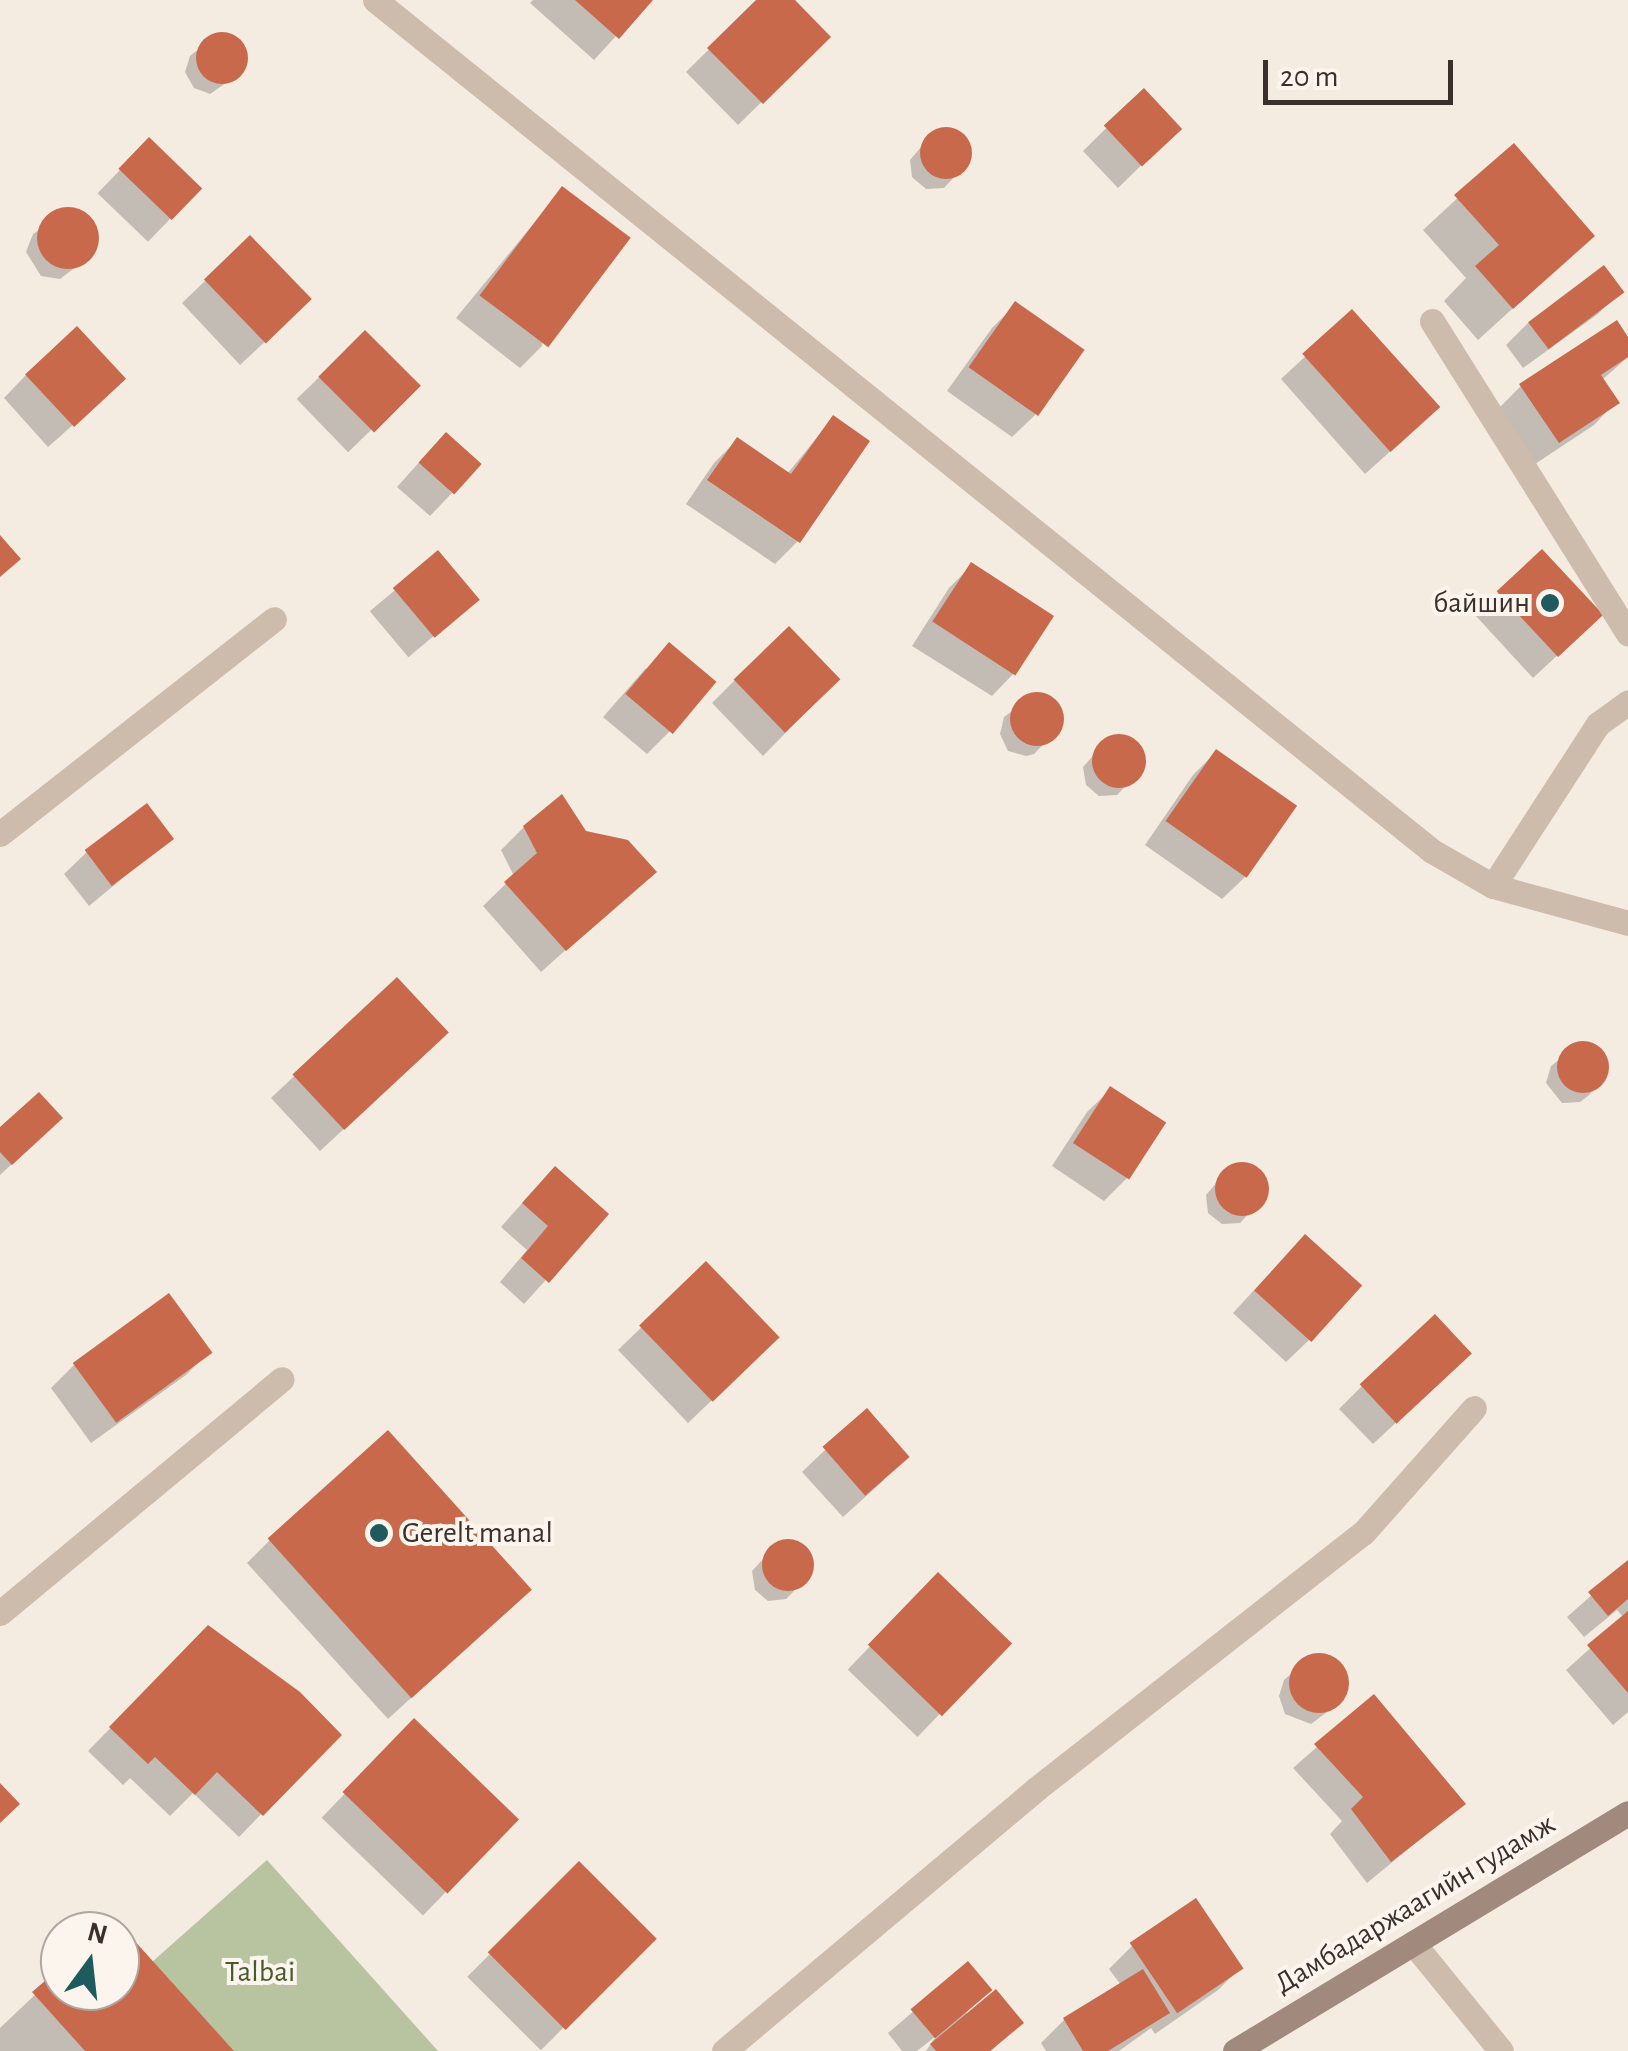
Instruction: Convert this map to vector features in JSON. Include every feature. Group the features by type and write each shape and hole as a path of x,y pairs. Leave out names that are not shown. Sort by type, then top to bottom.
{"main road":[{"name":"Дамбадаржаагийн гудамж","path":"1235,2051 1628,1813"}],"street":[{"path":"375,0 1432,851 1493,886 1628,923"},
{"path":"1432,321 1628,634"},
{"path":"0,834 274,618"},
{"path":"1493,886 1598,724 1628,702"},
{"path":"0,1613 282,1379"},
{"path":"724,2051 1036,1789 1363,1533 1474,1408"},
{"path":"1413,1943 1500,2051"}],"green space":[{"name":"Talbai","path":"267,1860 438,2051 200,2051 140,1985 140,1973"}],"building":[{"path":"575,0 653,0 619,39"},
{"path":"756,0 795,0 831,37 763,104 707,48"},
{"path":"222,32 241,39 248,58 241,77 222,84 203,77 196,58 203,39"},
{"path":"1144,88 1182,129 1142,166 1104,126"},
{"path":"946,127 965,134 972,153 965,172 946,179 927,172 920,153 927,134"},
{"path":"149,137 202,188 172,220 118,169"},
{"path":"1514,143 1595,236 1513,309 1475,266 1499,245 1454,195"},
{"path":"562,186 631,238 548,347 480,295"},
{"path":"68,207 90,216 99,238 90,260 68,269 46,260 37,238 46,216"},
{"path":"250,235 312,299 266,343 204,279"},
{"path":"1604,265 1624,292 1549,349 1528,322"},
{"path":"1015,301 1085,350 1038,416 969,367"},
{"path":"1352,309 1440,407 1391,452 1302,354"},
{"path":"1617,320 1628,337 1628,357 1601,375 1620,403 1559,443 1519,384"},
{"path":"77,326 126,379 74,427 25,374"},
{"path":"365,330 421,386 374,433 318,377"},
{"path":"833,415 870,441 800,543 707,480 737,437 791,474"},
{"path":"446,432 482,464 454,495 419,462"},
{"path":"0,535 21,559 0,577"},
{"name":"байшин","path":"1542,549 1603,615 1558,657 1497,591"},
{"path":"438,550 480,600 435,638 393,588"},
{"path":"971,562 1054,616 1015,675 932,622"},
{"path":"789,626 840,679 785,733 734,679"},
{"path":"669,642 716,682 673,734 625,694"},
{"path":"1037,692 1056,700 1064,719 1056,738 1037,746 1018,738 1010,719 1018,700"},
{"path":"1119,734 1138,742 1146,761 1138,780 1119,788 1100,780 1092,761 1100,742"},
{"path":"1216,749 1297,806 1247,878 1166,821"},
{"path":"562,794 586,831 628,840 657,872 566,951 504,882 537,853 523,826"},
{"path":"147,803 174,839 112,886 85,850"},
{"path":"397,977 449,1033 344,1130 292,1075"},
{"path":"1583,1041 1602,1048 1609,1067 1602,1086 1583,1093 1564,1086 1557,1067 1564,1048"},
{"path":"1110,1086 1166,1122 1129,1180 1073,1143"},
{"path":"39,1092 63,1118 12,1165 0,1152 0,1127"},
{"path":"1242,1162 1261,1170 1269,1189 1261,1208 1242,1216 1223,1208 1215,1189 1223,1170"},
{"path":"555,1166 609,1214 549,1283 521,1258 548,1226 522,1203"},
{"path":"1305,1234 1362,1286 1311,1342 1254,1290"},
{"path":"706,1261 780,1337 713,1402 639,1326"},
{"path":"169,1293 212,1353 116,1423 73,1363"},
{"path":"1435,1314 1472,1353 1396,1424 1360,1384"},
{"path":"867,1408 910,1457 865,1496 822,1447"},
{"path":"388,1430 532,1590 411,1698 268,1538"},
{"path":"788,1539 807,1546 814,1565 807,1584 788,1591 769,1584 762,1565 769,1546"},
{"path":"1628,1560 1628,1599 1608,1616 1588,1592"},
{"path":"938,1572 1012,1644 942,1716 868,1645"},
{"path":"1628,1611 1628,1693 1587,1645"},
{"path":"208,1625 300,1692 342,1735 263,1816 217,1772 195,1795 155,1757 148,1764 109,1727"},
{"path":"1319,1653 1340,1662 1349,1683 1340,1704 1319,1713 1298,1704 1289,1683 1298,1662"},
{"path":"1374,1694 1466,1804 1391,1862 1351,1809 1363,1797 1314,1744"},
{"path":"414,1718 519,1819 447,1894 342,1792"},
{"path":"0,1783 20,1804 0,1823"},
{"path":"579,1861 657,1939 566,2030 488,1952"},
{"path":"1196,1898 1244,1968 1177,2013 1130,1943"},
{"path":"140,1947 234,2051 85,2051 49,2011 140,2011"},
{"path":"968,1961 992,1990 935,2038 911,2009"},
{"path":"1143,1969 1170,2013 1108,2051 1083,2051 1063,2018"},
{"path":"40,1985 40,2001 32,1992"},
{"path":"996,1989 1024,2023 990,2051 936,2051 930,2044"}],"place":[{"name":"байшин","path":"1550,603"},
{"name":"Gerelt manal","path":"379,1533"}]}
